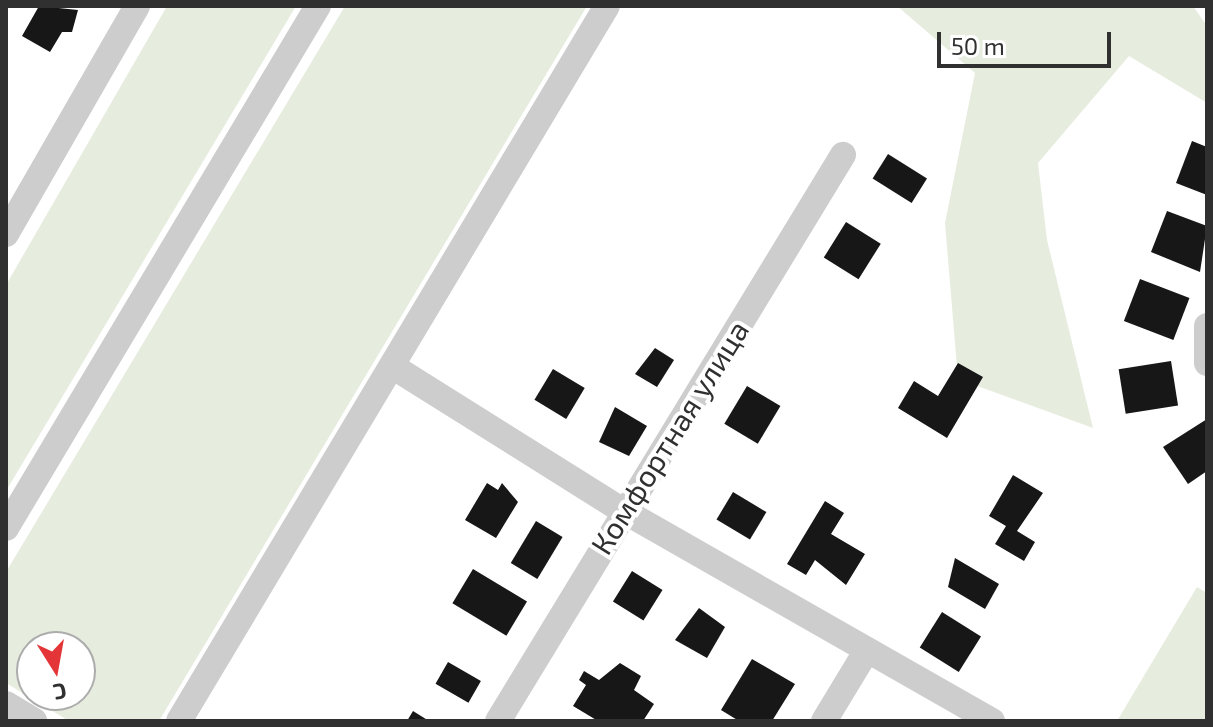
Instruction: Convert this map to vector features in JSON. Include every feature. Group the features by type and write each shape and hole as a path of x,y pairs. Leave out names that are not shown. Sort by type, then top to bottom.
{"street":[{"path":"6,234 137,6"},
{"path":"6,528 318,6"},
{"path":"179,721 607,6"},
{"name":"Комфортная улица","path":"498,721 622,510 843,155"},
{"path":"1207,326 1207,363"},
{"path":"392,366 622,510 992,721"},
{"path":"824,721 867,650"},
{"path":"6,704 34,721"}],"shaded area":[{"path":"167,6 296,6 6,491 6,285"},
{"path":"345,6 587,6 159,721 69,721 52,711 96,711 96,631 16,631 16,689 6,683 6,572"},
{"path":"897,6 1193,6 1207,26 1207,103 1129,56 1038,163 1047,240 1093,428 958,379 945,223 975,73"},
{"path":"1197,587 1207,593 1207,721 1117,721"}],"building":[{"path":"39,6 78,10 72,32 62,32 50,52 22,36"},
{"path":"1192,141 1207,147 1207,195 1176,183"},
{"path":"888,154 927,178 912,203 873,179"},
{"path":"1167,211 1207,226 1200,272 1151,252"},
{"path":"846,222 881,244 859,279 824,258"},
{"path":"1140,279 1189,298 1173,340 1124,321"},
{"path":"655,348 674,360 657,387 635,374"},
{"path":"1171,361 1178,405 1126,414 1119,369"},
{"path":"958,363 983,377 947,438 898,408 914,381 938,396"},
{"path":"553,369 585,388 566,419 534,400"},
{"path":"747,386 780,406 758,444 724,424"},
{"path":"615,407 647,426 629,456 599,442"},
{"path":"1207,419 1207,471 1188,484 1163,447"},
{"path":"1013,475 1043,493 1017,531 1035,542 1024,561 995,544 1006,526 989,516"},
{"path":"487,483 498,490 502,483 518,502 496,538 465,520"},
{"path":"733,492 766,512 750,540 717,519"},
{"path":"825,501 844,513 831,534 865,554 846,585 815,560 806,575 787,564"},
{"path":"536,521 563,537 537,579 511,563"},
{"path":"955,558 999,584 985,609 948,587"},
{"path":"473,569 527,601 506,636 452,603"},
{"path":"632,571 663,590 643,621 613,602"},
{"path":"699,608 725,627 707,658 675,640"},
{"path":"942,612 981,636 959,672 920,648"},
{"path":"752,659 795,684 772,721 739,721 721,710"},
{"path":"448,662 481,681 468,703 436,684"},
{"path":"620,663 641,676 634,690 654,704 643,721 598,721 573,706 586,685 579,680 584,671 599,680"},
{"path":"413,711 429,721 407,721"}]}
